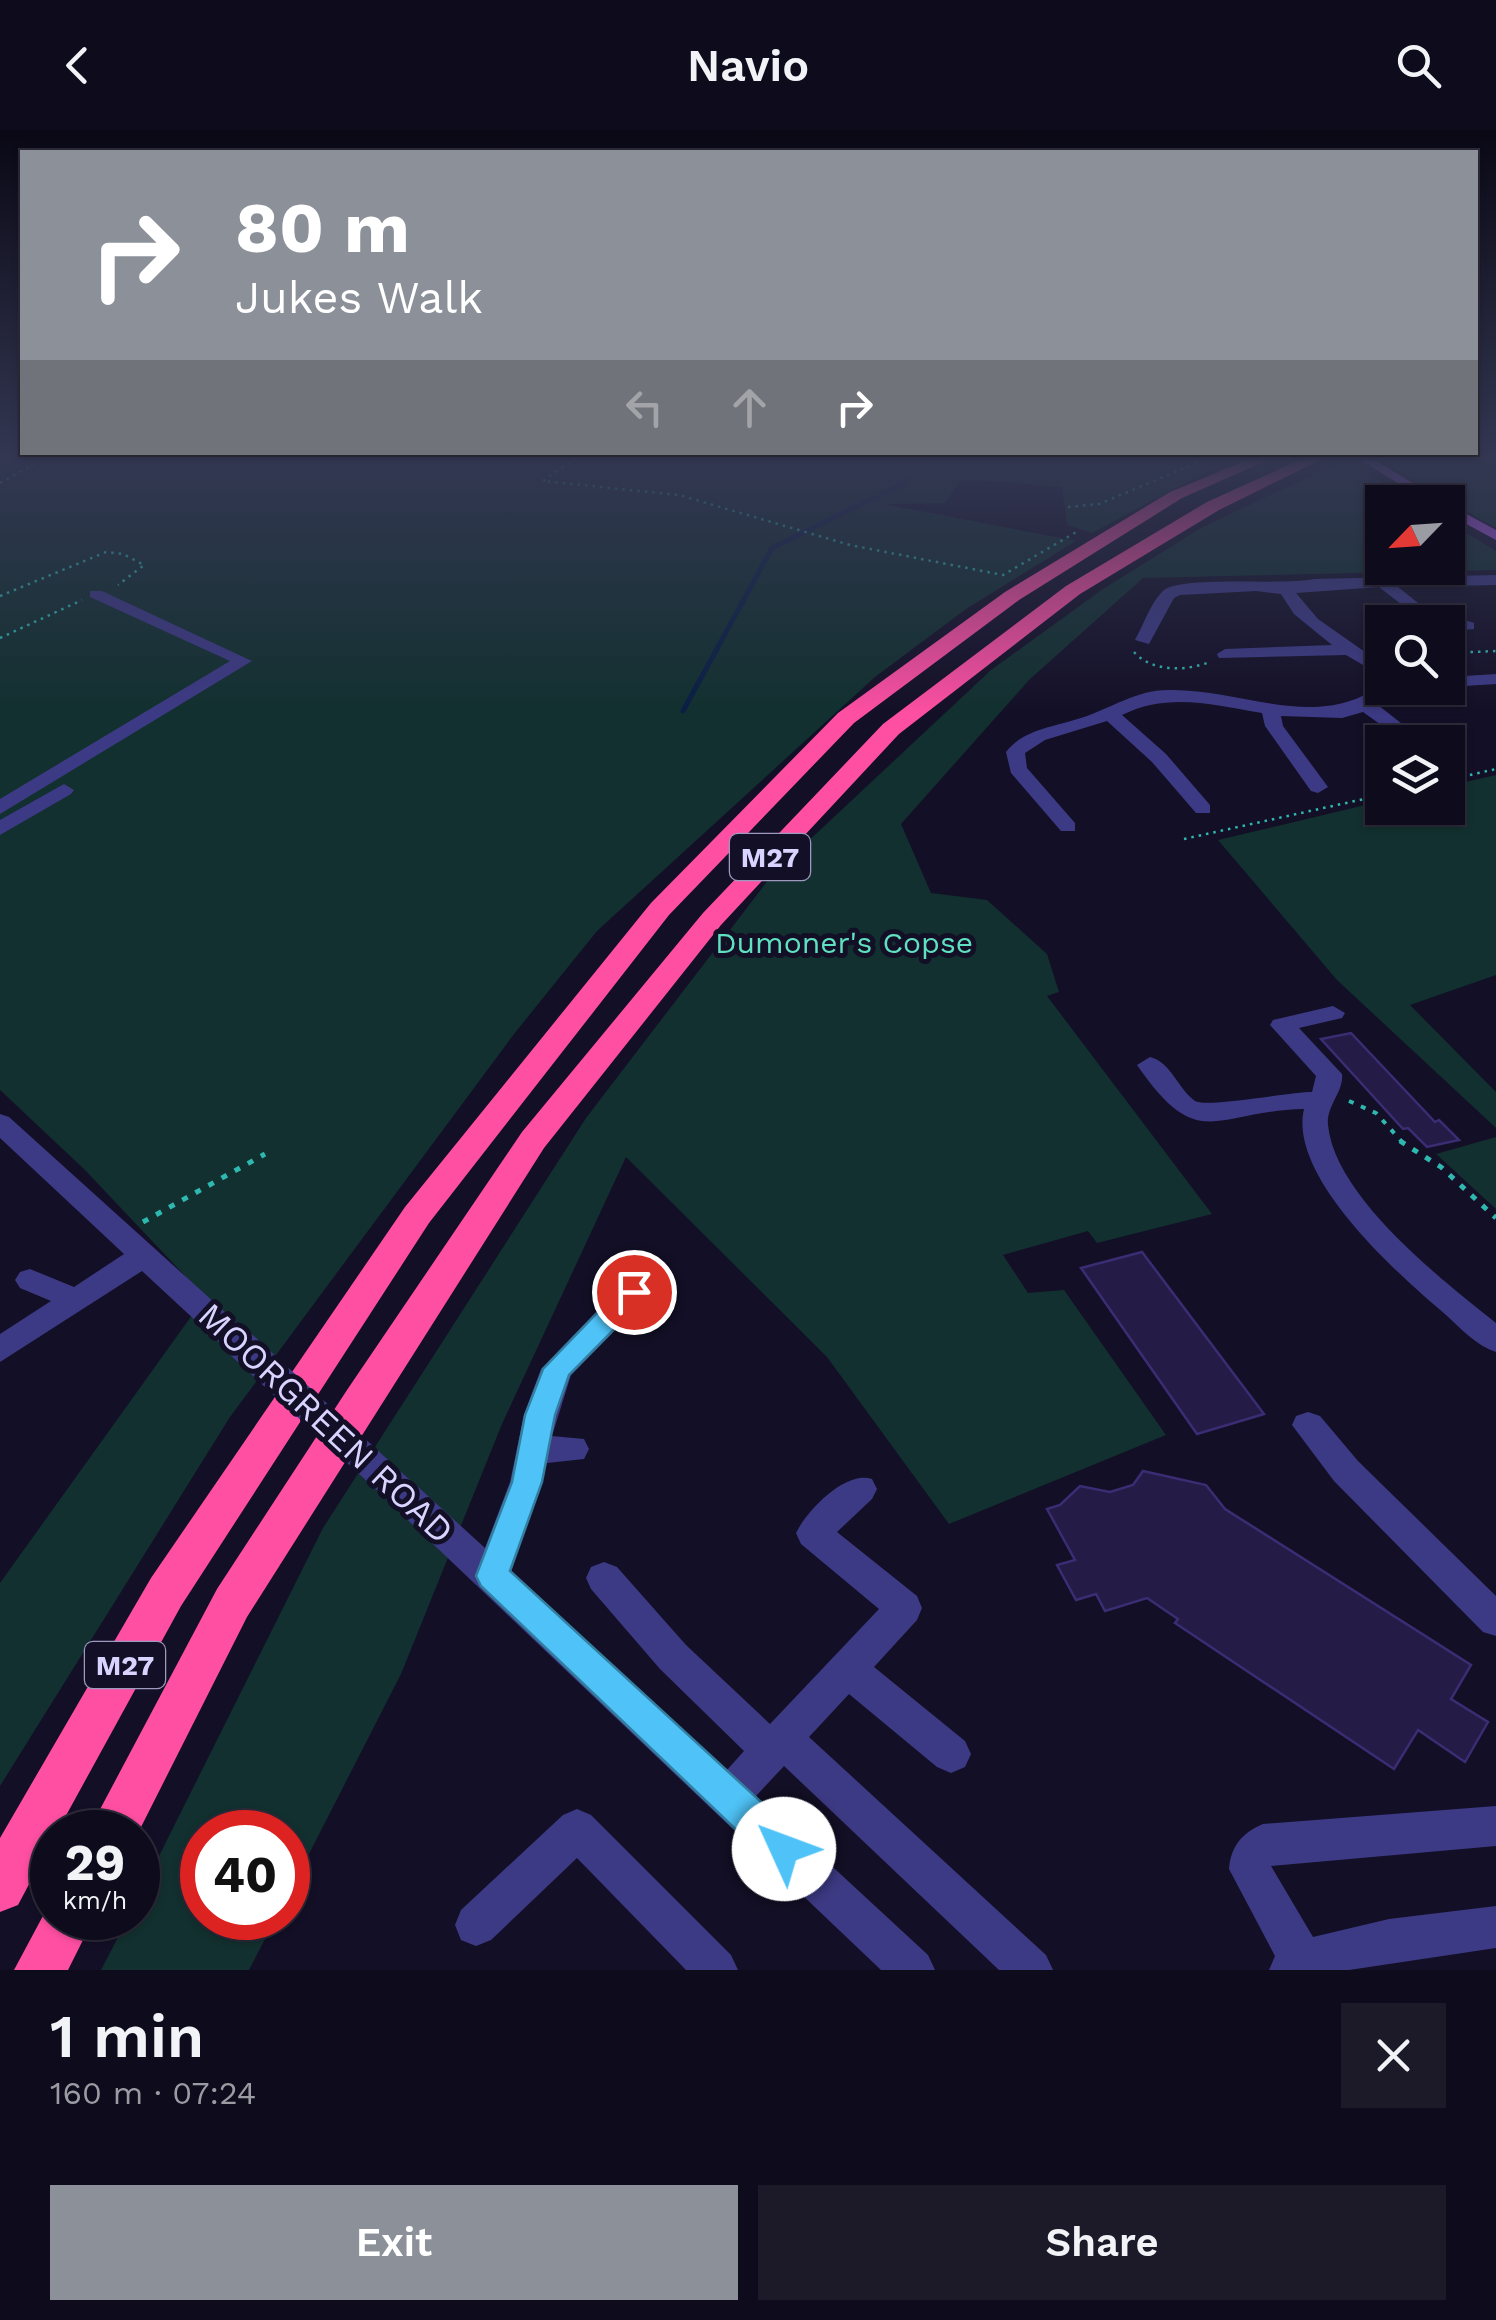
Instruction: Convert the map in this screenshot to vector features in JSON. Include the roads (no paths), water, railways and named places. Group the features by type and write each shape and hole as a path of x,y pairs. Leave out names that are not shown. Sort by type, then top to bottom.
{"highway":[{"name":"M27","path":"0,1887 166,1592 417,1215 660,908 846,718 1012,596 1096,544"},
{"name":"M27","path":"124,1810 232,1603 533,1140 712,919 892,729 1058,602 1147,544"},
{"path":"40,1970 56,1940"}],"street":[{"path":"1465,581 1496,580"},
{"path":"1143,640 1168,594 1178,590 1256,586 1286,590 1314,584 1365,583"},
{"path":"1385,585 1411,605"},
{"path":"1286,590 1292,603 1365,660"},
{"path":"0,808 242,661 96,594"},
{"path":"1226,654 1348,650"},
{"path":"1465,681 1496,679"},
{"path":"1476,681 1496,696"},
{"path":"1068,827 1018,768 1015,752 1024,741 1133,700 1191,694 1271,711 1309,713 1364,704 1393,725"},
{"path":"1271,711 1274,726 1318,787"},
{"path":"1109,712 1160,758 1203,809"},
{"path":"0,829 142,740"},
{"path":"1333,1013 1282,1025 1329,1074 1330,1084 1319,1100 1315,1125 1336,1178 1404,1256 1496,1340"},
{"path":"1150,1065 1184,1106 1203,1115 1275,1101 1319,1100"},
{"name":"MOORGREEN ROAD","path":"0,1123 728,1797 896,1964"},
{"path":"1,1348 144,1255"},
{"path":"30,1280 76,1300"},
{"path":"492,1576 527,1482 557,1369 634,1292"},
{"path":"1308,1426 1346,1470 1496,1620"},
{"path":"533,1450 572,1449"},
{"path":"728,1797 904,1608 812,1533 860,1489"},
{"path":"604,1578 673,1657 1031,1970"},
{"path":"848,1668 951,1754"},
{"path":"1496,1826 1263,1845 1251,1856 1250,1869 1296,1965 1370,1945 1496,1927"},
{"path":"476,1925 577,1829 716,1970"}],"waterway":[{"path":"683,711 772,548 780,544"}],"park label":[{"name":"Dumoner's Copse","path":"844,942"}]}
